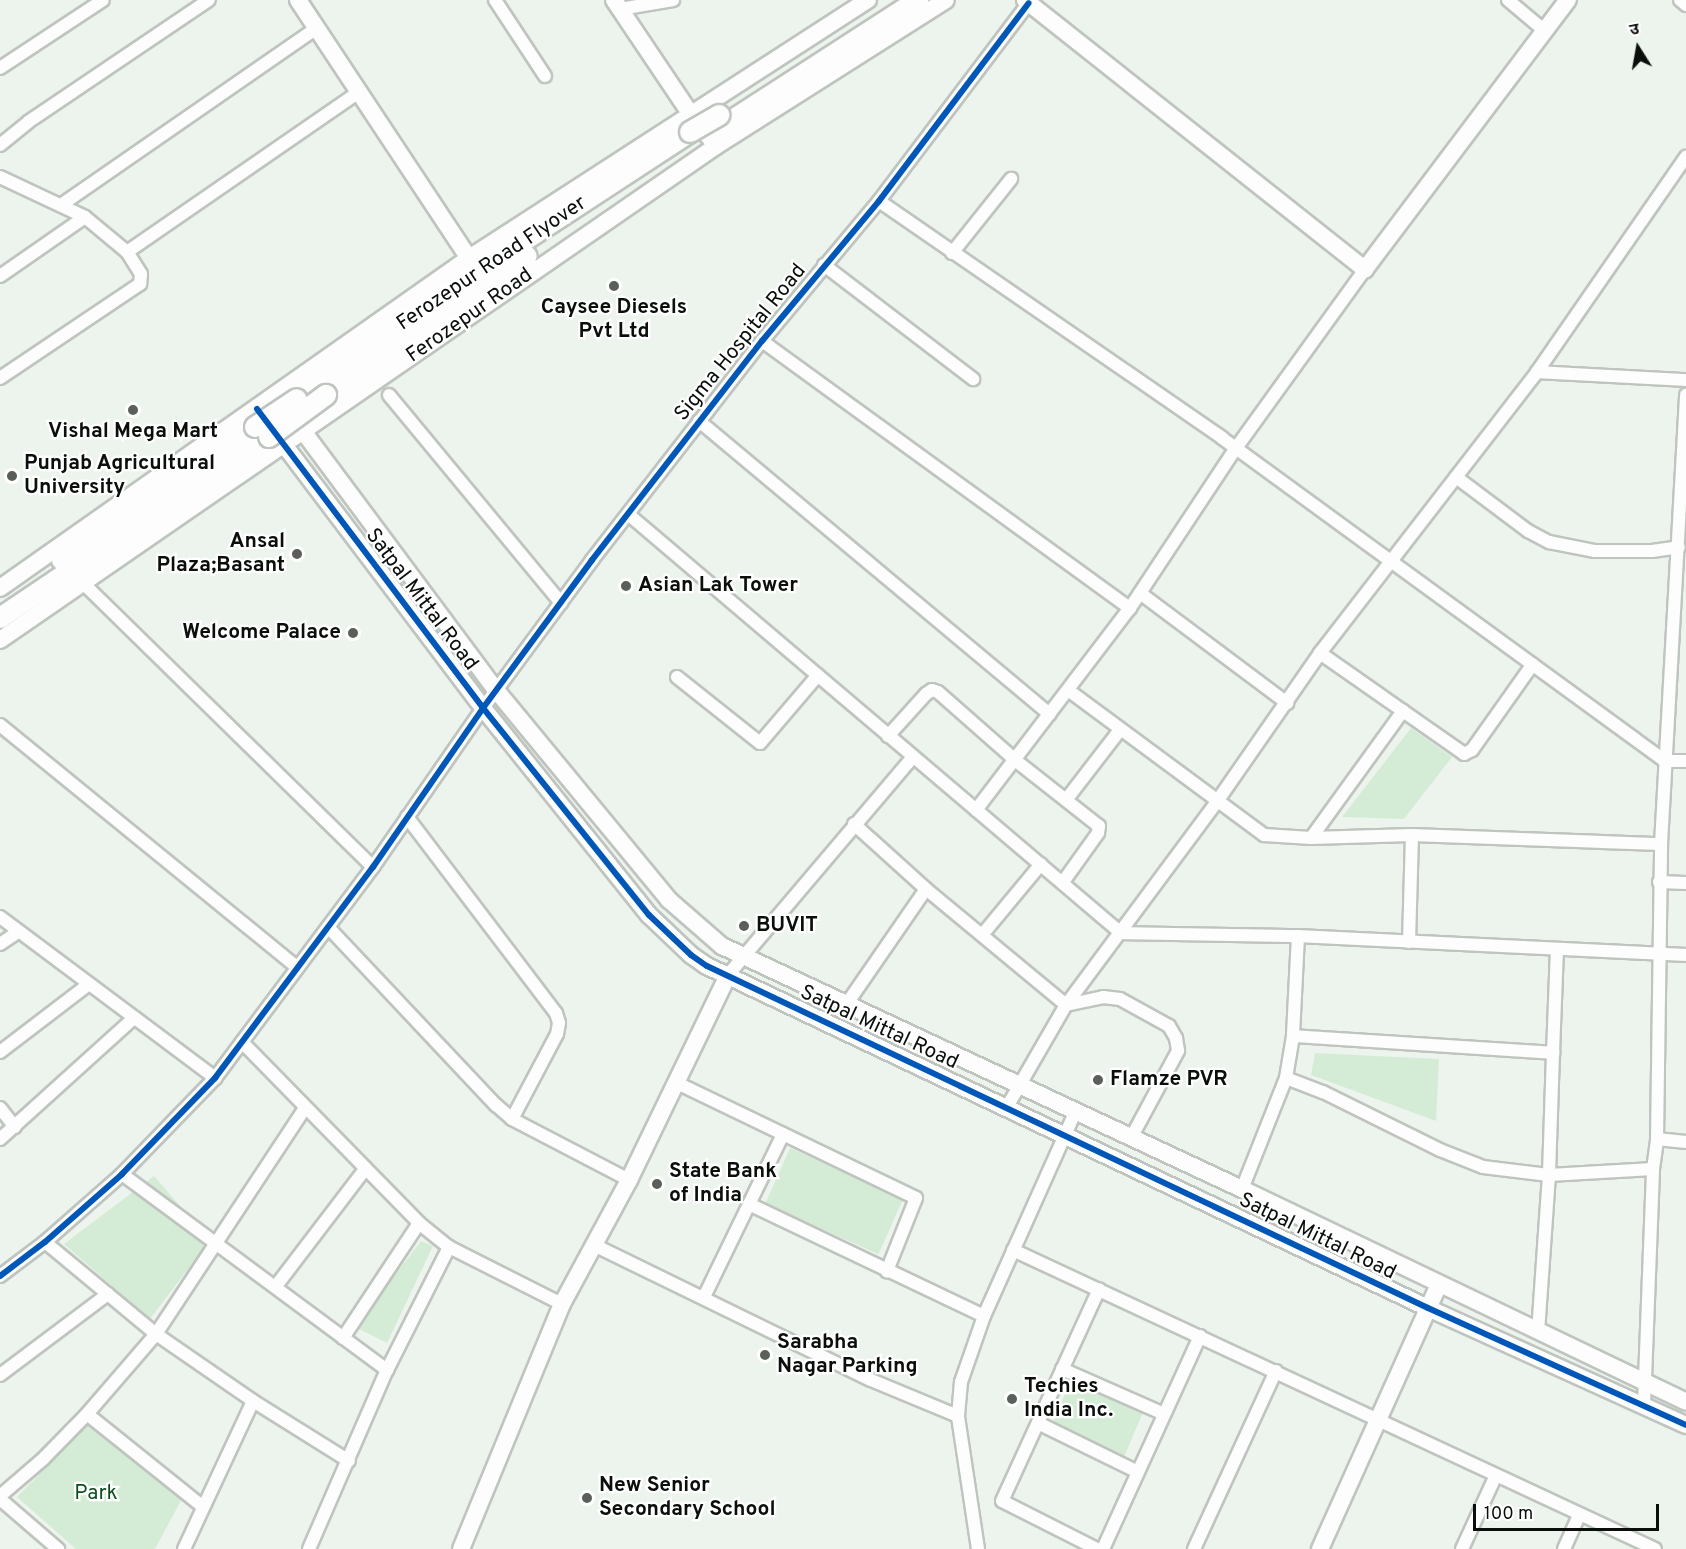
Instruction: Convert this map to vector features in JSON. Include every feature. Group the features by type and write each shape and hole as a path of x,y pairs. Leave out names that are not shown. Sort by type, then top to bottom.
{"main road":[{"path":"721,121 897,0"},
{"path":"692,131 721,121 918,0"},
{"name":"Ferozepur Road Flyover","path":"326,395 489,281 692,131"},
{"name":"Ferozepur Road Flyover","path":"297,399 480,270 692,131"},
{"name":"Ferozepur Road","path":"266,429 326,395"},
{"name":"Ferozepur Road","path":"266,429 297,399"},
{"path":"0,602 266,429"},
{"path":"0,618 266,429"}],"street":[{"path":"0,68 103,0"},
{"path":"0,145 28,122 209,0"},
{"path":"298,0 469,258"},
{"path":"495,0 545,76"},
{"path":"673,0 617,4 692,131 716,146"},
{"name":"Ferozepur Road","path":"0,640 84,584 266,429 303,431 716,146 946,0"},
{"path":"1508,0 1545,30"},
{"path":"976,810 1130,608 1236,448 1365,268 1568,0"},
{"path":"1680,0 1686,5"},
{"path":"0,588 266,429 276,395 469,258 692,131 864,1"},
{"path":"1027,2 1365,268"},
{"name":"Sigma Hospital Road","path":"0,1276 45,1242 122,1174 214,1078 373,867 496,690 628,514 762,341 879,201 1027,2"},
{"path":"61,205 318,28"},
{"path":"127,252 360,91"},
{"path":"1007,1107 1066,1005 1218,800 1320,653 1537,372 1686,157"},
{"path":"0,177 85,217 127,252 141,274 140,284 0,378"},
{"path":"952,253 1011,179"},
{"path":"879,201 1236,448 1665,761 1686,761"},
{"path":"0,276 85,217"},
{"path":"824,266 973,379"},
{"path":"762,341 1130,608"},
{"path":"1537,372 1686,380"},
{"name":"Satpal Mittal Road","path":"276,395 496,690 669,900 704,933 743,957 1242,1189 1686,1402"},
{"path":"389,395 561,603"},
{"path":"1644,1406 1653,1169 1657,1139 1659,882 1665,761 1682,576 1679,547 1686,395"},
{"path":"699,422 1050,714"},
{"name":"Satpal Mittal Road","path":"266,429 483,708 649,915 683,949 707,966 1066,1134 1428,1308 1686,1425"},
{"path":"1456,477 1528,531 1549,542 1594,551 1652,551 1679,547"},
{"path":"628,514 1121,933 1299,936 1686,955"},
{"path":"84,584 373,867"},
{"path":"1140,593 1287,703"},
{"path":"1320,653 1461,753 1468,753 1533,664"},
{"path":"676,677 760,743 818,675"},
{"path":"888,736 926,694 933,690 938,692 1015,760 1096,824 1099,830 1063,882"},
{"path":"1068,690 1264,835 1311,838 1412,835 1661,844"},
{"path":"1311,838 1403,711"},
{"path":"0,724 297,968"},
{"path":"1066,800 1120,730"},
{"path":"460,1549 562,1304 629,1180 728,975 913,757"},
{"path":"407,817 556,1012 559,1023 557,1034 512,1119"},
{"path":"854,824 926,889 1066,1005"},
{"path":"1408,942 1412,835"},
{"path":"982,935 1041,864"},
{"path":"1659,882 1686,883"},
{"path":"846,1005 926,889"},
{"path":"0,917 214,1078"},
{"path":"328,927 512,1119 629,1180"},
{"path":"0,944 18,932"},
{"path":"1242,1189 1286,1078 1293,1036 1299,936"},
{"path":"1538,1332 1549,1175 1557,950"},
{"path":"0,1052 89,984"},
{"path":"1066,1005 1103,997 1120,999 1169,1026 1176,1038 1178,1051 1131,1137"},
{"path":"0,1139 134,1018"},
{"path":"1293,1036 1553,1053"},
{"path":"242,1042 419,1223 449,1247 562,1304"},
{"path":"1286,1078 1323,1092 1461,1159 1512,1172 1549,1175 1653,1169"},
{"path":"677,1083 916,1198 886,1271"},
{"path":"0,1108 15,1127"},
{"path":"58,1549 0,1497 43,1459 87,1414 156,1334 305,1108"},
{"path":"978,1549 958,1416 961,1382 984,1317 1075,1113"},
{"path":"704,1297 783,1134"},
{"path":"1657,1139 1686,1142"},
{"path":"276,1286 366,1168"},
{"path":"122,1174 387,1370"},
{"path":"749,1204 984,1317"},
{"path":"344,1338 419,1223"},
{"path":"45,1242 156,1334 253,1401 349,1461"},
{"path":"594,1245 872,1380 958,1416"},
{"path":"309,1549 387,1370 449,1247"},
{"path":"1013,1250 1655,1549"},
{"path":"1320,1549 1439,1284"},
{"path":"1097,1549 1002,1501 1099,1289"},
{"path":"0,1376 108,1294"},
{"path":"1103,1549 1200,1336"},
{"path":"1062,1369 1164,1414"},
{"path":"1194,1549 1276,1371"},
{"path":"184,1549 253,1401"},
{"path":"87,1414 204,1507"},
{"path":"1038,1423 1138,1472"},
{"path":"1462,1549 1497,1475"},
{"path":"1563,1549 1579,1515"}],"green space":[{"path":"1411,728 1452,757 1404,819 1342,817"},
{"path":"1315,1053 1439,1059 1436,1121 1311,1075"},
{"path":"790,1148 903,1198 878,1254 765,1204"},
{"path":"154,1176 210,1240 150,1319 64,1244"},
{"path":"421,1241 433,1246 387,1343 355,1327"},
{"path":"1070,1382 1143,1413 1124,1456 1052,1425"},
{"name":"Park","path":"92,1420 184,1495 155,1549 76,1549 17,1497"}],"cycle path":[{"path":"0,1276 45,1242 122,1174 215,1078 373,867 483,708 592,560 762,341 879,201 1029,3"},
{"path":"257,409 483,708 649,915 691,955 707,966 1428,1308 1686,1425"}],"place":[{"name":"Caysee Diesels Pvt Ltd","path":"614,286"},
{"name":"Vishal Mega Mart","path":"133,410"},
{"name":"Punjab Agricultural University","path":"12,476"},
{"name":"Ansal Plaza;Basant","path":"297,554"},
{"name":"Asian Lak Tower","path":"626,586"},
{"name":"Welcome Palace","path":"353,633"},
{"name":"BUVIT","path":"744,926"},
{"name":"Flamze PVR","path":"1098,1080"},
{"name":"State Bank of India","path":"657,1184"},
{"name":"Sarabha Nagar Parking","path":"765,1355"},
{"name":"Techies India Inc.","path":"1012,1399"},
{"name":"New Senior Secondary School","path":"587,1498"}]}
